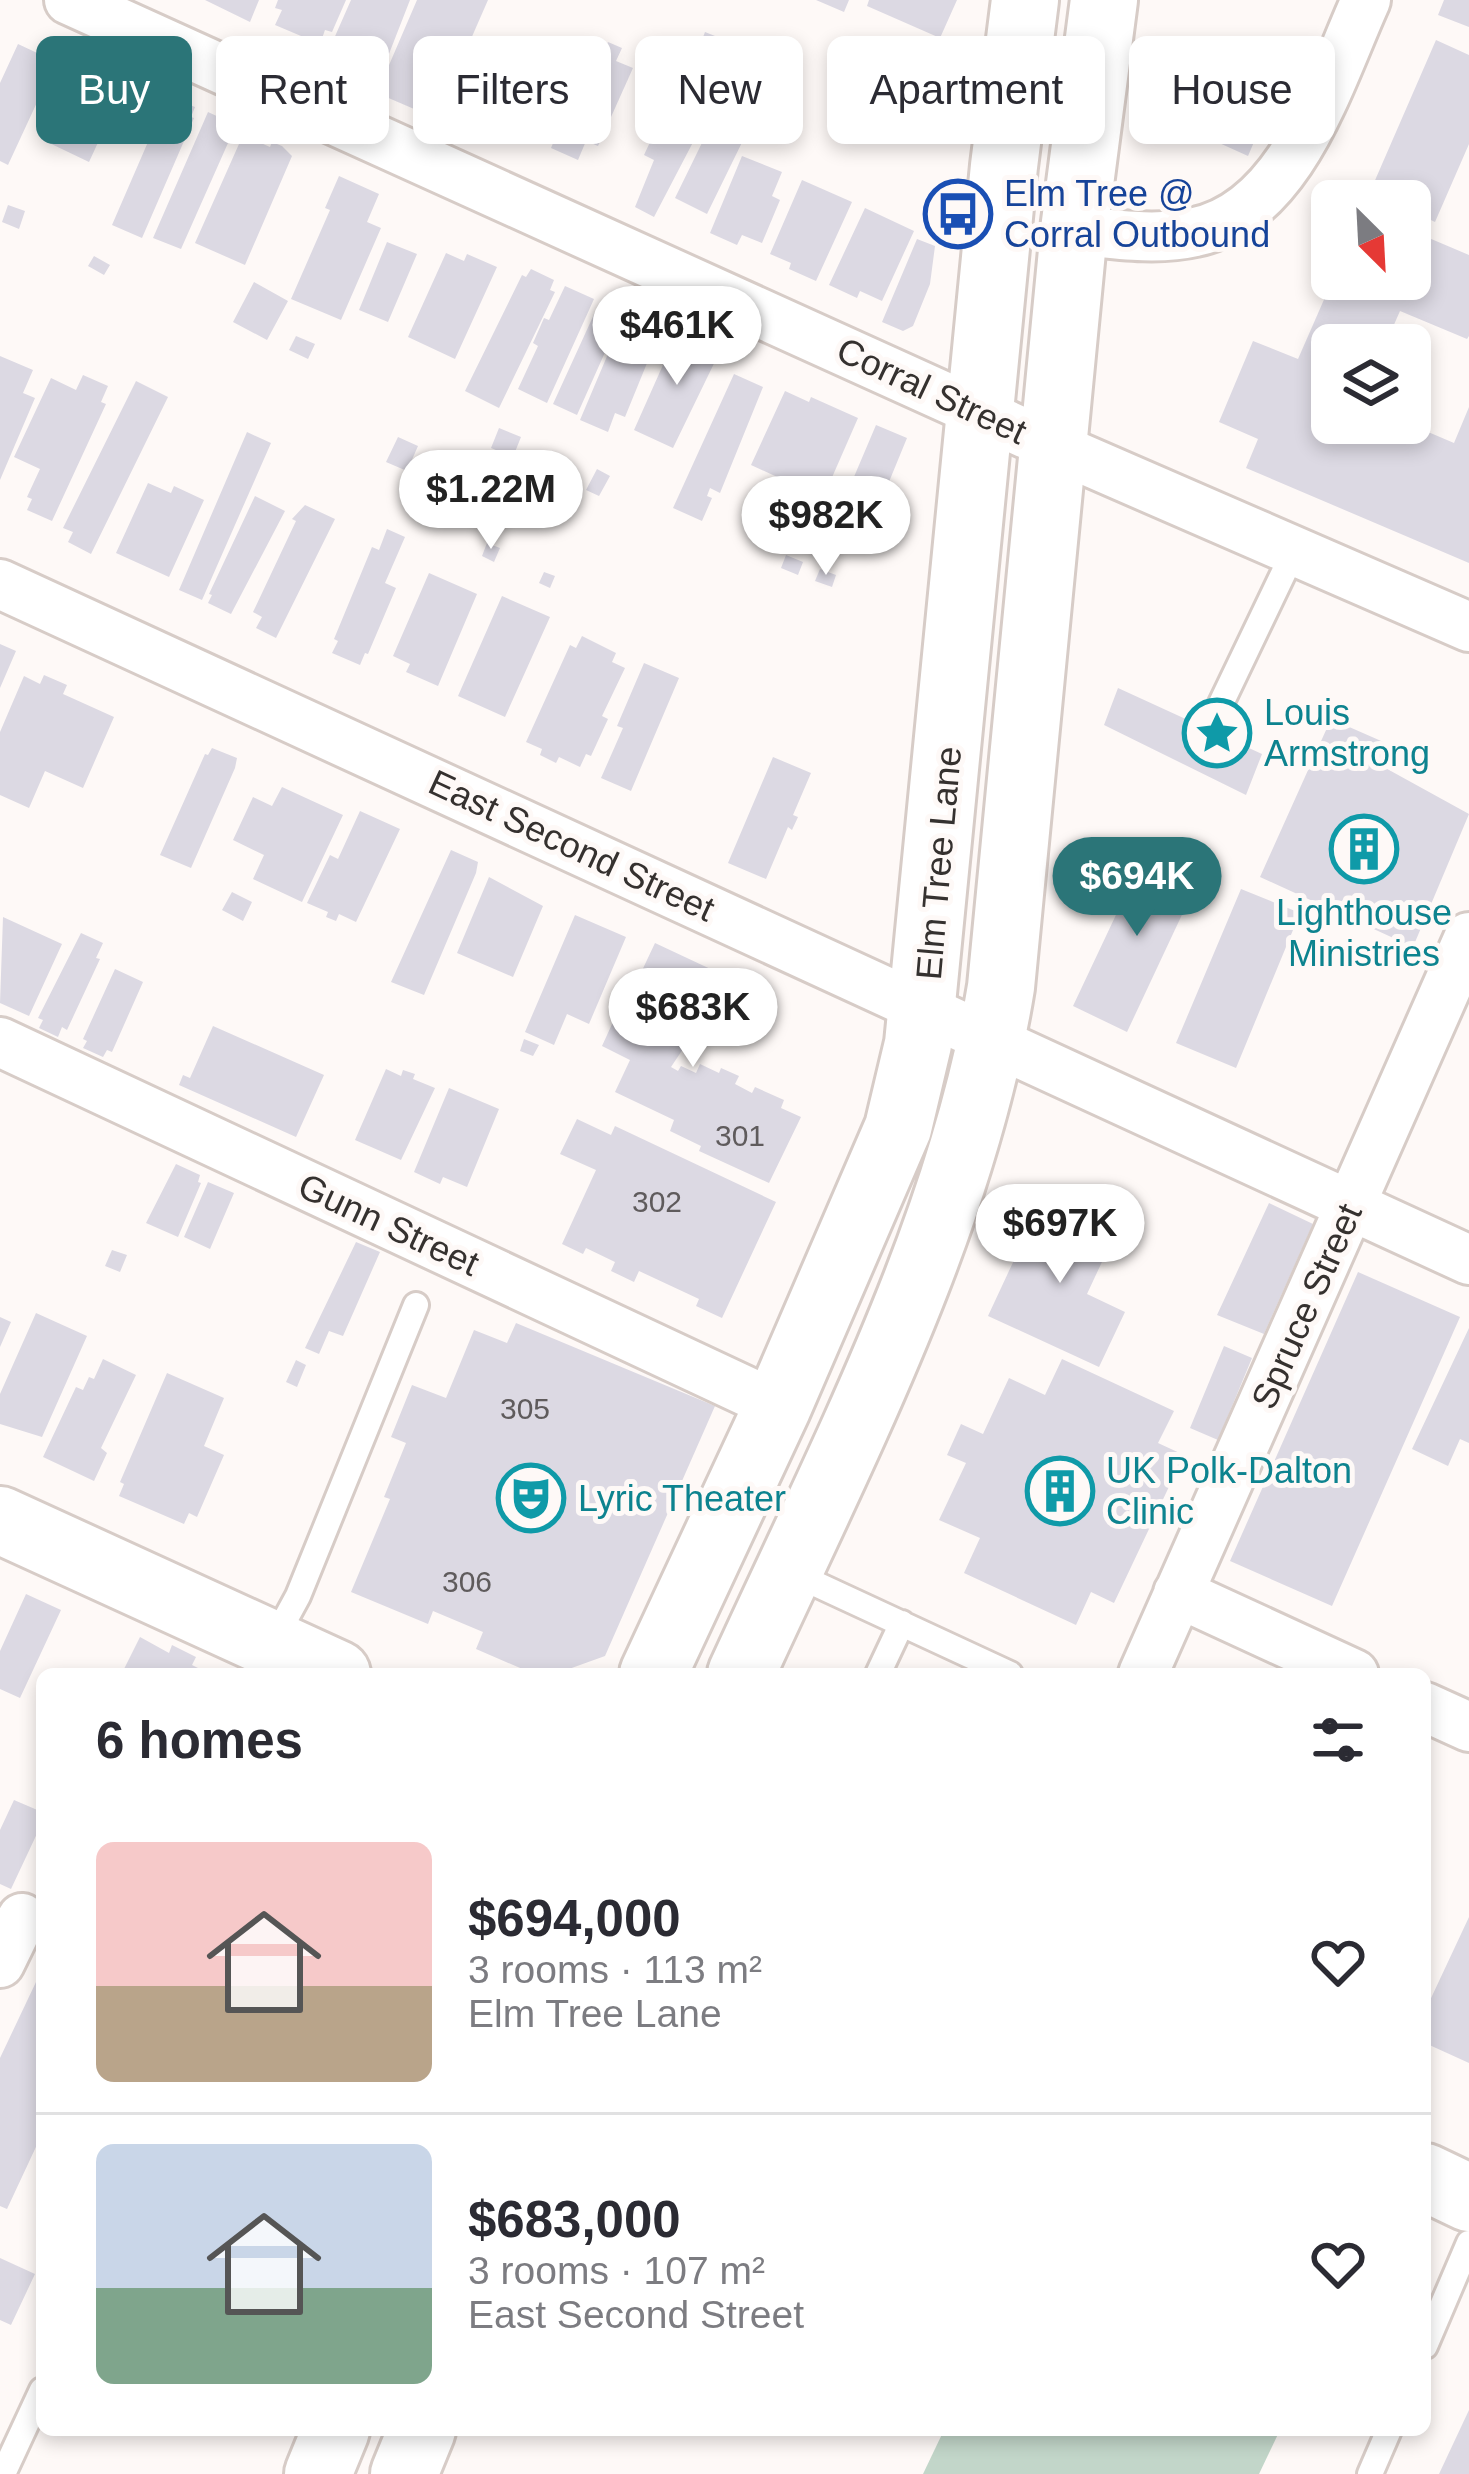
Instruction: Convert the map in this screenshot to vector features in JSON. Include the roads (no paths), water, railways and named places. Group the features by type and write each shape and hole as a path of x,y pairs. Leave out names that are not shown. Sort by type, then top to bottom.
{"street":[{"name":"Corral Street","path":"69,0 1053,446 1469,626"},
{"name":"Elm Tree Lane","path":"656,1668 778,1406 898,1128 925,1006 1004,166 1025,0"},
{"name":"Elm Tree Lane","path":"744,1668 923,1262 993,1038 1074,230 1104,0"},
{"path":"1074,230 1129,236 1198,232 1233,219 1262,197 1294,155 1366,0"},
{"name":"East Second Street","path":"0,584 1469,1260"},
{"name":"Spruce Street","path":"1146,1668 1469,938"},
{"name":"Gunn Street","path":"0,1042 778,1406"},
{"path":"0,1520 325,1668"},
{"path":"1178,1593 1341,1668"},
{"path":"1431,1709 1469,1727"},
{"path":"0,1963 22,1918"},
{"path":"1431,2180 1469,2198"},
{"path":"318,2474 334,2436"},
{"path":"404,2474 420,2436"}],"lane":[{"path":"1215,716 1295,549"},
{"path":"272,1644 298,1597 416,1305"},
{"path":"788,1571 997,1668"},
{"path":"881,1668 902,1623"},
{"path":"1431,2332 1469,2243"},
{"path":"3,2474 36,2403"},
{"path":"1370,2474 1386,2436"}],"place":[{"name":"Elm Tree @ Corral Outbound","path":"958,214"},
{"name":"Louis Armstrong","path":"1217,733"},
{"name":"Lighthouse Ministries","path":"1364,849"},
{"name":"UK Polk-Dalton Clinic","path":"1060,1491"},
{"name":"Lyric Theater","path":"531,1498"}]}
